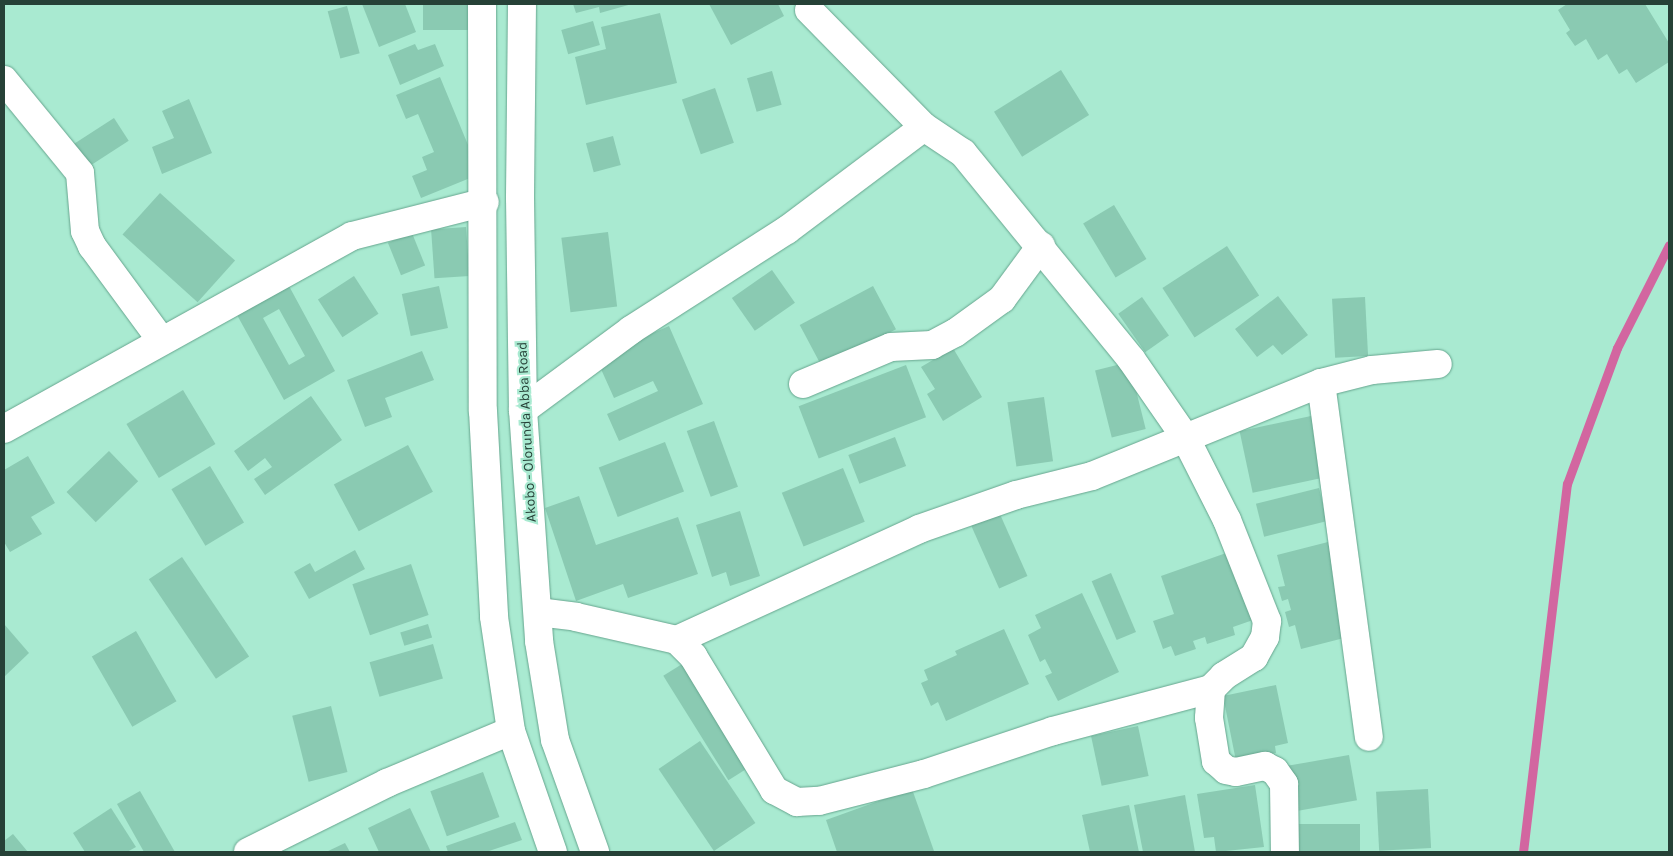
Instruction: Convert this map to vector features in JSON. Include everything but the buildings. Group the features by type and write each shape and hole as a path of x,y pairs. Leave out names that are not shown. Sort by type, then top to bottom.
{"street":[{"path":"482,4 484,202 483,411 494,617 511,731 553,852"},
{"name":"Akobo - Olorunda Abba Road","path":"522,4 520,198 522,410 539,642 555,740 595,852"},
{"path":"538,612 576,617 677,640 693,656 774,790 797,802 820,801 924,774 1053,731 1211,689 1224,676 1254,656 1265,637 1267,621 1230,528 1185,437 1131,359 963,152 924,126 809,10"},
{"path":"4,80 80,173 85,231 92,246 161,340"},
{"path":"522,410 631,330 787,230 924,126"},
{"path":"4,429 161,340 352,236 484,202"},
{"path":"803,384 891,347 932,345 956,334 1002,299 1041,246"},
{"path":"677,640 919,529 1016,495 1092,476 1321,383 1372,370 1438,364"},
{"path":"1321,383 1369,737"},
{"path":"1211,689 1209,718 1216,760 1226,770 1236,772 1265,766 1275,771 1284,784 1285,852"},
{"path":"248,852 387,782 511,731"}],"waterway":[{"path":"1523,852 1567,484 1617,348 1669,245"}]}
